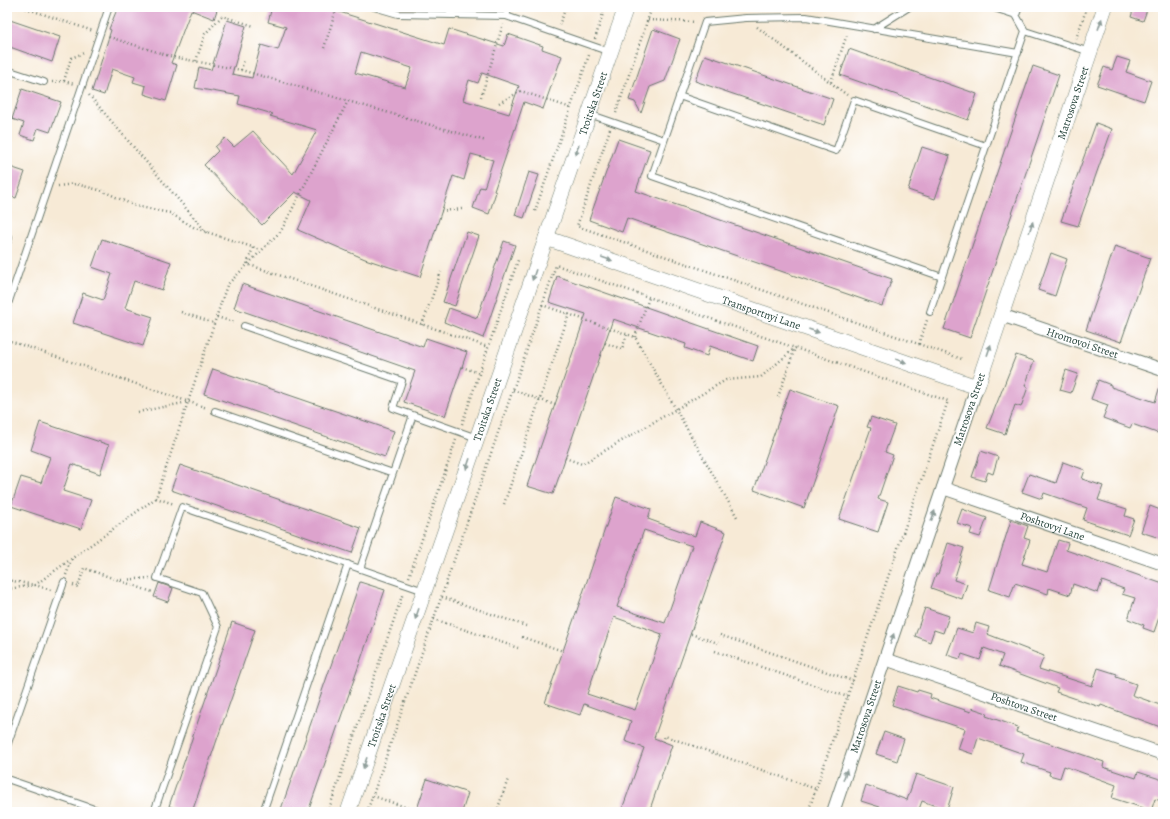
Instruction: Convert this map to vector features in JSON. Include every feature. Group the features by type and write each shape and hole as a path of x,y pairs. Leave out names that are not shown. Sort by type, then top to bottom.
{"street":[{"name":"Troitska Street","path":"348,812 626,7"},
{"name":"Matrosova Street","path":"833,812 1106,7"},
{"name":"Transportnyi Lane","path":"546,238 977,387"},
{"name":"Hromovoi Street","path":"1001,315 1163,370"},
{"name":"Poshtovyi Lane","path":"942,488 1163,564"},
{"name":"Poshtova Street","path":"885,659 1163,754"}],"lane":[{"path":"7,307 109,7"},
{"path":"374,7 398,14 506,16 610,52"},
{"path":"506,16 509,7"},
{"path":"874,29 909,7"},
{"path":"991,7 1016,15 1025,31 1090,52"},
{"path":"1016,15 1018,7"},
{"path":"942,277 652,176 664,140 705,22 746,18 806,17 1018,53"},
{"path":"930,312 1025,31"},
{"path":"7,70 44,82"},
{"path":"679,96 836,151 854,100 986,146"},
{"path":"589,114 664,140"},
{"path":"7,238 7,243"},
{"path":"244,326 402,381 393,408 477,438"},
{"path":"215,411 393,473"},
{"path":"360,569 413,415"},
{"path":"154,812 218,627 202,593 157,578 182,507 424,591"},
{"path":"263,812 348,564"},
{"path":"7,746 64,582"},
{"path":"7,779 103,812"}],"path":[{"path":"22,7 173,57 241,70 486,141"},
{"path":"324,48 337,7"},
{"path":"556,33 566,7"},
{"path":"535,211 606,7"},
{"path":"652,7 577,226 962,359"},
{"path":"1073,47 1087,7"},
{"path":"196,61 205,34 222,16 254,26"},
{"path":"481,97 506,16"},
{"path":"746,18 854,100"},
{"path":"648,20 705,22"},
{"path":"830,82 850,25"},
{"path":"64,81 71,58"},
{"path":"241,70 244,60"},
{"path":"82,87 207,233"},
{"path":"499,103 521,91 571,108"},
{"path":"7,590 35,585 156,498 227,285 281,231 348,101"},
{"path":"46,191 66,184 87,186 136,206 170,213 181,221 207,233 262,250"},
{"path":"442,211 462,209"},
{"path":"247,264 253,248"},
{"path":"484,358 518,260"},
{"path":"247,264 488,347"},
{"path":"368,812 556,265 948,401 808,812"},
{"path":"422,325 441,272"},
{"path":"635,337 649,298"},
{"path":"542,305 635,337 737,517"},
{"path":"181,312 215,323"},
{"path":"919,344 930,312"},
{"path":"504,504 569,314"},
{"path":"217,317 244,326"},
{"path":"605,343 622,349 627,334"},
{"path":"7,340 215,411"},
{"path":"778,397 795,348"},
{"path":"565,458 582,464 726,380 761,376 795,348"},
{"path":"462,368 479,374"},
{"path":"513,390 555,405"},
{"path":"138,412 188,402"},
{"path":"156,498 182,507"},
{"path":"64,582 72,558"},
{"path":"78,587 84,568 152,592"},
{"path":"118,580 157,578"},
{"path":"7,580 35,585 60,594"},
{"path":"442,597 526,626"},
{"path":"434,619 518,648"},
{"path":"691,634 718,643"},
{"path":"720,635 853,681"},
{"path":"522,637 563,651"},
{"path":"715,651 848,697"},
{"path":"663,742 665,736 816,789"},
{"path":"498,808 508,779"},
{"path":"373,796 417,811"}],"building":[{"path":"118,7 218,7 214,19 191,10 171,63 177,65 166,101 144,94 146,86 133,82 135,77 112,69 104,95 92,91 111,30 109,29"},
{"path":"272,7 331,7 330,9 444,45 449,29 504,46 508,34 543,46 542,49 562,56 543,109 524,102 494,191 496,192 489,214 473,208 480,187 484,188 493,160 471,154 464,180 453,176 420,277 365,259 298,230 311,200 295,192 262,225 204,165 218,151 215,147 225,138 234,147 253,131 293,174 317,130 270,116 273,114 238,104 240,96 195,88 199,67 211,70 227,20 246,26 232,74 252,78 261,45 278,50 286,27 268,22","holes":["361,52 412,68 405,87 355,73","482,73 519,86 509,114 463,100 469,80 478,83"]},
{"path":"1134,7 1148,7 1143,21 1131,17"},
{"path":"7,19 60,37 52,62 7,46"},
{"path":"653,29 680,39 665,81 650,87 641,113 635,102 629,100"},
{"path":"849,49 977,94 968,120 840,75"},
{"path":"705,55 833,99 824,125 695,81"},
{"path":"1117,57 1130,61 1126,72 1151,81 1144,101 1097,85 1104,67 1112,70"},
{"path":"1033,66 1059,75 970,338 944,329"},
{"path":"22,89 61,102 50,132 38,128 34,140 20,135 24,123 12,119"},
{"path":"1096,123 1112,129 1078,226 1061,221"},
{"path":"618,139 650,150 636,191 892,279 882,306 627,218 622,232 589,220"},
{"path":"922,147 950,156 935,199 908,190"},
{"path":"7,166 25,172 16,198 7,195"},
{"path":"529,172 539,175 524,218 515,215"},
{"path":"467,232 479,236 455,306 443,302"},
{"path":"102,239 171,262 162,290 134,281 125,308 153,317 143,346 73,323 83,293 103,300 112,274 92,267"},
{"path":"504,241 515,245 483,338 444,322 449,308 477,318"},
{"path":"1115,246 1150,258 1121,342 1086,330"},
{"path":"1051,253 1067,259 1055,296 1038,290"},
{"path":"557,276 758,346 753,361 710,346 707,356 685,348 686,344 613,319 553,494 527,486 586,314 549,302"},
{"path":"242,284 423,347 426,338 467,352 445,416 404,402 415,371 234,308"},
{"path":"1016,355 1034,361 1025,386 1028,387 1021,407 1015,405 1005,434 987,428"},
{"path":"213,369 394,431 385,457 204,394"},
{"path":"1066,370 1078,374 1071,393 1060,390"},
{"path":"1098,380 1111,385 1111,387 1155,402 1161,383 1163,383 1163,425 1160,424 1157,433 1132,424 1130,428 1103,418 1108,405 1091,399"},
{"path":"790,389 839,406 804,508 754,490"},
{"path":"871,417 895,425 885,452 893,455 878,499 888,502 878,532 839,519 871,428 867,427"},
{"path":"40,422 109,445 100,474 72,464 63,491 91,500 81,529 11,506 21,477 41,483 50,457 31,450"},
{"path":"981,451 998,457 993,474 988,472 985,481 972,477"},
{"path":"1063,462 1085,470 1082,479 1103,486 1098,500 1127,509 1125,516 1134,519 1128,535 1083,520 1087,508 1044,493 1042,499 1022,492 1029,474 1056,483"},
{"path":"180,465 361,528 352,553 171,490"},
{"path":"616,497 651,509 648,519 695,536 700,522 726,532 654,738 672,745 649,812 621,812 644,748 625,741 631,721 584,704 580,715 545,703","holes":["644,530 692,546 665,623 617,607","614,617 662,634 635,710 587,694"]},
{"path":"1150,506 1163,511 1163,539 1141,532"},
{"path":"962,509 987,518 980,537 970,534 972,528 957,523"},
{"path":"1011,520 1028,526 1024,538 1030,540 1022,564 1047,572 1058,540 1068,543 1066,550 1163,584 1163,606 1154,632 1143,628 1144,625 1128,619 1135,598 1122,594 1124,589 1102,581 1098,593 1073,584 1070,595 1049,588 1048,594 1015,583 1010,597 989,590"},
{"path":"948,543 964,548 954,580 967,584 962,599 931,588 936,574 938,574"},
{"path":"360,582 385,590 308,812 280,812"},
{"path":"159,583 173,588 168,602 154,597"},
{"path":"925,608 949,616 943,633 934,630 930,642 915,636"},
{"path":"232,622 255,630 192,812 185,812 169,806"},
{"path":"976,623 989,627 987,634 1044,656 1039,669 1092,686 1098,668 1117,674 1116,677 1136,684 1132,695 1160,705 1159,708 1163,709 1163,728 1101,705 1100,707 1056,692 1058,688 999,666 1003,655 984,648 980,660 962,654 960,659 947,655 957,628 973,633"},
{"path":"898,686 917,692 918,690 931,694 930,698 971,712 972,708 987,713 986,716 1018,727 1016,732 1104,762 1103,767 1136,778 1138,772 1163,780 1161,801 1155,799 1151,811 1112,798 1116,785 1064,766 1060,778 1049,775 1050,772 1021,762 1024,754 978,738 973,754 958,749 965,729 892,705"},
{"path":"884,732 904,739 897,761 876,754"},
{"path":"916,774 954,787 947,810 922,801 918,812 885,812 886,809 861,801 866,785 907,800"},
{"path":"427,779 468,793 462,812 416,812"}]}
